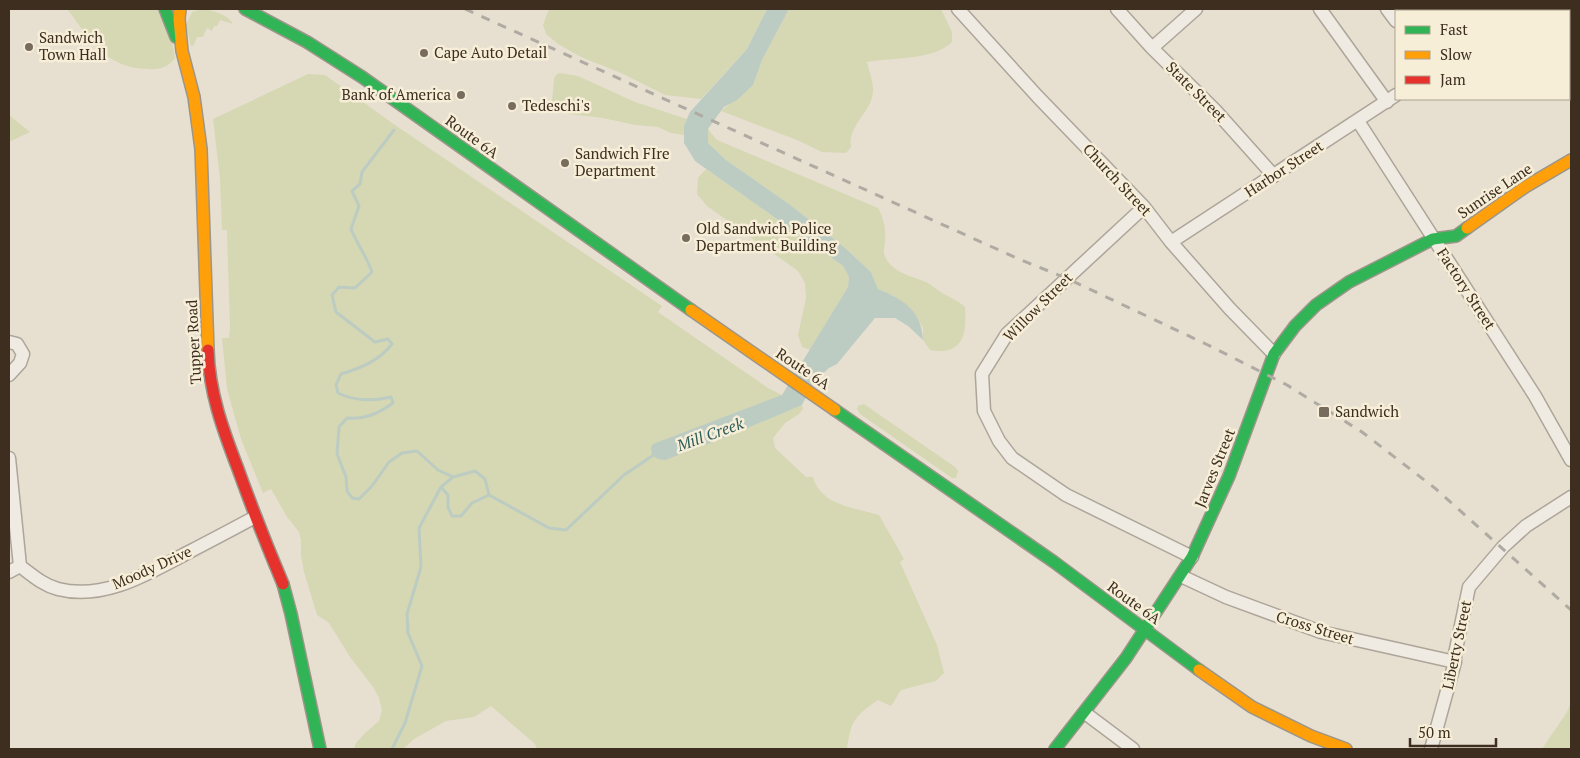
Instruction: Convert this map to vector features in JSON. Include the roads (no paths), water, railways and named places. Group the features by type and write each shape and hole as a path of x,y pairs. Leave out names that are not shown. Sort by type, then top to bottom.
{"main road":[{"path":"165,9 182,51"},
{"name":"Tupper Road","path":"180,9 182,51 194,97 202,149 208,354 212,391 220,424 255,518 278,571 289,606 320,749"},
{"name":"Route 6A","path":"245,9 289,31 337,60 781,373 965,499 1252,707 1312,736 1346,749"},
{"name":"Sunrise Lane","path":"1433,238 1456,236 1525,188 1571,160"},
{"name":"Jarves Street","path":"1055,749 1085,713 1146,630 1182,576 1229,476 1274,354 1304,316 1333,293 1365,273 1433,238"}],"street":[{"name":"Church Street","path":"958,9 1038,97 1144,207 1171,242 1274,354"},
{"name":"State Street","path":"1117,9 1152,48 1215,110 1274,176"},
{"path":"1152,48 1196,9"},
{"path":"1320,9 1391,98"},
{"path":"1387,9 1395,20"},
{"name":"Harbor Street","path":"1171,242 1391,98"},
{"name":"Factory Street","path":"1358,121 1535,396 1571,460"},
{"name":"Willow Street","path":"1144,207 1006,334 982,374 984,411 999,441 1012,458 1066,495 1192,557"},
{"path":"9,342 17,344 23,354 20,363 9,375"},
{"name":"Moody Drive","path":"9,458 14,569 41,583 58,589 72,592 98,591 128,582 255,518"},
{"name":"Liberty Street","path":"1431,749 1455,662 1469,587 1503,548 1526,526 1571,497"},
{"name":"Cross Street","path":"1182,576 1226,597 1321,632 1455,662"},
{"path":"1085,713 1133,749"}],"water":[{"path":"767,9 789,9 762,60 753,85 737,100 724,107 708,129 708,143 726,160 789,204 844,247 871,272 878,289 903,302 915,314 922,330 923,340 908,326 895,318 875,318 837,364 829,368 813,383 802,405 665,460 658,459 652,455 651,447 653,444 782,395 848,287 849,277 843,266 695,161 684,143 684,126 690,112 747,49"}],"waterway":[{"path":"394,130 362,172 360,184 352,191 359,206 351,229 372,272 355,288 339,287 332,295 336,312 375,342 388,339 392,344 369,363 341,374 336,385 338,393 364,400 391,397 393,403 372,415 360,418 347,418 339,427 337,454 346,477 347,491 352,498 359,499 372,486 389,462 402,453 417,451 438,470 453,477"},
{"name":"Mill Creek","path":"392,749 405,723 422,666 408,633 407,614 421,567 419,528 441,487 453,477 475,471 485,479 489,495 549,528 566,530 624,475 655,454"},
{"path":"441,487 448,495 448,507 452,516 461,516 472,503 489,495"}],"railway":[{"path":"465,9 1021,260 1066,278 1208,345 1287,385 1362,432 1436,489 1571,610"}],"place":[{"name":"Sandwich Town Hall","path":"29,47"},
{"name":"Cape Auto Detail","path":"424,53"},
{"name":"Bank of America","path":"461,95"},
{"name":"Tedeschi's","path":"512,106"},
{"name":"Sandwich FIre Department","path":"565,163"},
{"name":"Old Sandwich Police Department Building","path":"686,238"},
{"name":"Sandwich","path":"1324,412"}]}
